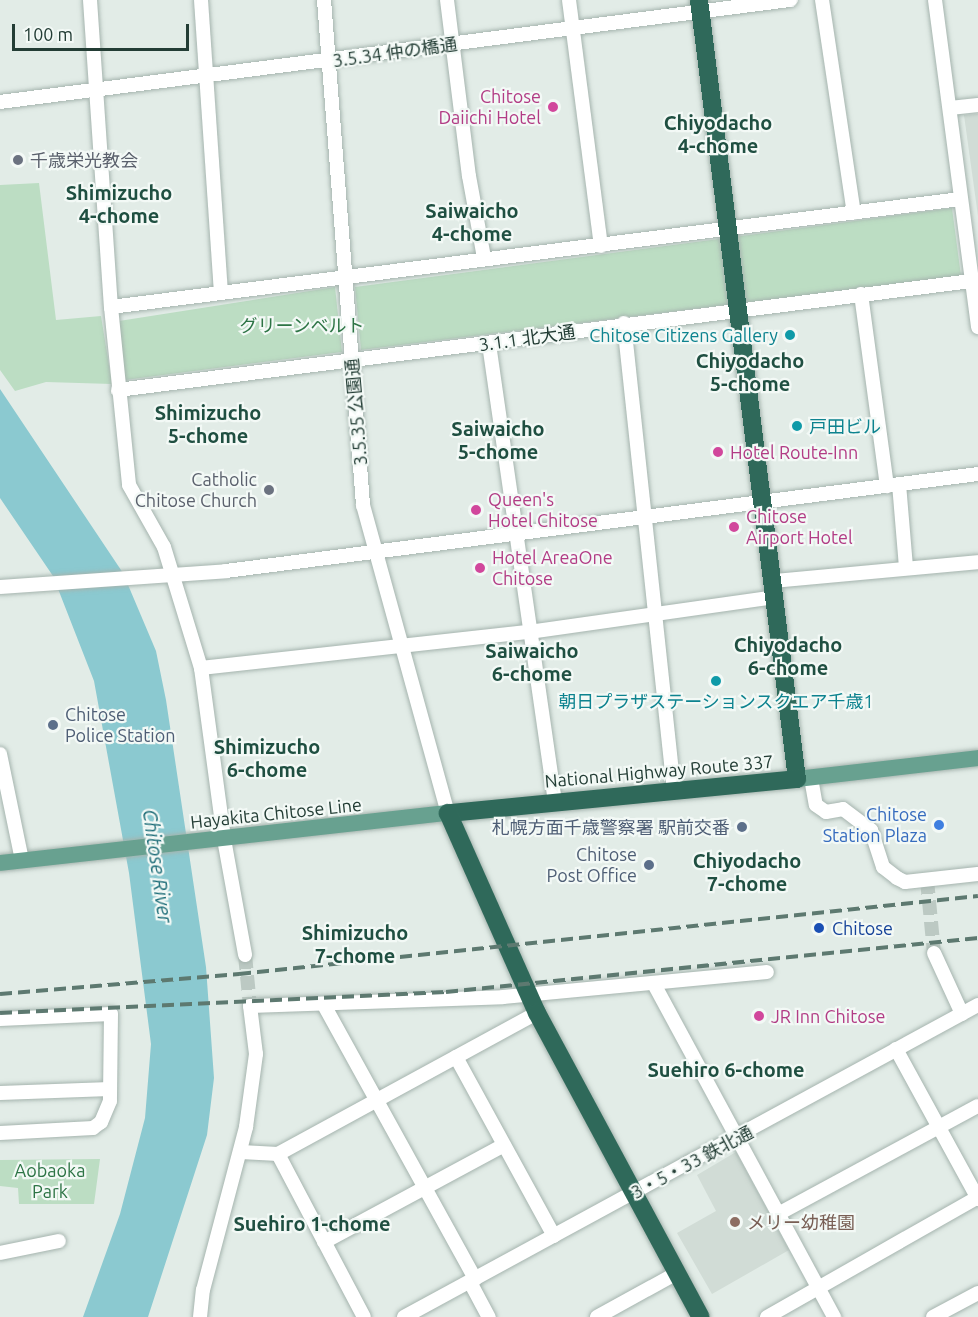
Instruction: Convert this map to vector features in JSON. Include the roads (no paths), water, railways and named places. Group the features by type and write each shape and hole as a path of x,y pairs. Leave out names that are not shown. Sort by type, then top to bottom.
{"highway":[{"name":"National Highway Route 337","path":"448,813 804,778 775,589 731,230 700,6"},
{"path":"448,813 528,995 635,1191 700,1317"}],"main road":[{"path":"804,778 978,758"},
{"name":"Hayakita Chitose Line","path":"0,863 448,813"}],"street":[{"path":"90,0 111,307 129,485 164,546 201,668 218,839 245,955"},
{"path":"201,0 221,292"},
{"name":"3.5.35 公園通","path":"324,0 363,505 448,813"},
{"path":"447,0 484,258"},
{"path":"569,0 601,246"},
{"name":"3.5.34 仲の橋通","path":"0,102 452,44 700,6 790,0"},
{"path":"822,0 854,213"},
{"path":"935,0 978,327"},
{"path":"950,108 978,105"},
{"path":"111,307 345,275 731,230 960,199"},
{"name":"3.1.1 北大通","path":"118,390 351,358 489,344 624,323 971,281"},
{"path":"861,294 906,568"},
{"path":"624,323 674,790"},
{"path":"489,344 514,536 555,801"},
{"path":"0,587 38,583 139,579 514,536 978,474"},
{"path":"201,668 401,644 529,632 655,613 775,589 906,568 978,562"},
{"path":"0,754 22,860"},
{"path":"804,778 816,805 826,812 843,809 871,830 878,856 890,873 905,882 978,874"},
{"path":"934,953 962,1014"},
{"path":"200,1317 213,1248 241,1152 256,1054 250,1006 324,1005 528,995 767,972"},
{"path":"654,984 834,1317"},
{"path":"324,1005 426,1188 489,1317"},
{"name":"3・5・33 鉄北通","path":"405,1317 635,1191 738,1138 978,1005"},
{"path":"241,1152 278,1154 537,1013"},
{"path":"0,1019 111,1014 110,1101 101,1122 93,1128 0,1133"},
{"path":"767,1317 978,1198 896,1049"},
{"path":"456,1057 554,1236"},
{"path":"0,1093 110,1089"},
{"path":"778,1214 978,1106"},
{"path":"324,1242 504,1145"},
{"path":"278,1154 364,1317"},
{"path":"0,1253 59,1241"},
{"path":"597,1317 677,1273"},
{"path":"933,1317 978,1293"}],"water":[{"name":"Chitose River","path":"0,389 123,573 156,651 166,700 206,967 214,1078 207,1135 148,1317 83,1317 120,1214 145,1118 151,1044 129,873 94,681 53,576 0,498"}],"tunnel":[{"path":"927,880 934,953"},
{"path":"245,955 250,1006"}],"railway":[{"path":"0,994 239,974 978,896"},
{"path":"0,1013 446,992 978,938"}],"place":[{"name":"Chitose Daiichi Hotel","path":"553,107"},
{"name":"千歳栄光教会","path":"18,160"},
{"name":"Chitose Citizens Gallery","path":"790,335"},
{"name":"戸田ビル","path":"797,426"},
{"name":"Hotel Route-Inn","path":"718,452"},
{"name":"Catholic Chitose Church","path":"269,490"},
{"name":"Queen's Hotel Chitose","path":"476,510"},
{"name":"Chitose Airport Hotel","path":"734,527"},
{"name":"Hotel AreaOne Chitose","path":"480,568"},
{"name":"朝日プラザステーションスクエア千歳1","path":"716,681"},
{"name":"Chitose Police Station","path":"53,725"},
{"name":"Chitose Station Plaza","path":"939,825"},
{"name":"札幌方面千歳警察署 駅前交番","path":"742,827"},
{"name":"Chitose Post Office","path":"649,865"},
{"name":"Chitose","path":"819,928"},
{"name":"JR Inn Chitose","path":"759,1016"},
{"name":"メリー幼稚園","path":"735,1222"}],"district":[{"name":"Chiyodacho 4-chome","path":"718,134"},
{"name":"Shimizucho 4-chome","path":"119,204"},
{"name":"Saiwaicho 4-chome","path":"472,222"},
{"name":"Chiyodacho 5-chome","path":"750,372"},
{"name":"Shimizucho 5-chome","path":"208,424"},
{"name":"Saiwaicho 5-chome","path":"498,440"},
{"name":"Chiyodacho 6-chome","path":"788,656"},
{"name":"Saiwaicho 6-chome","path":"532,662"},
{"name":"Shimizucho 6-chome","path":"267,758"},
{"name":"Chiyodacho 7-chome","path":"747,872"},
{"name":"Shimizucho 7-chome","path":"355,944"},
{"name":"Suehiro 6-chome","path":"726,1069"},
{"name":"Suehiro 1-chome","path":"312,1223"}],"park label":[{"name":"グリーンベルト","path":"302,325"},
{"name":"Aobaoka Park","path":"50,1181"}]}
